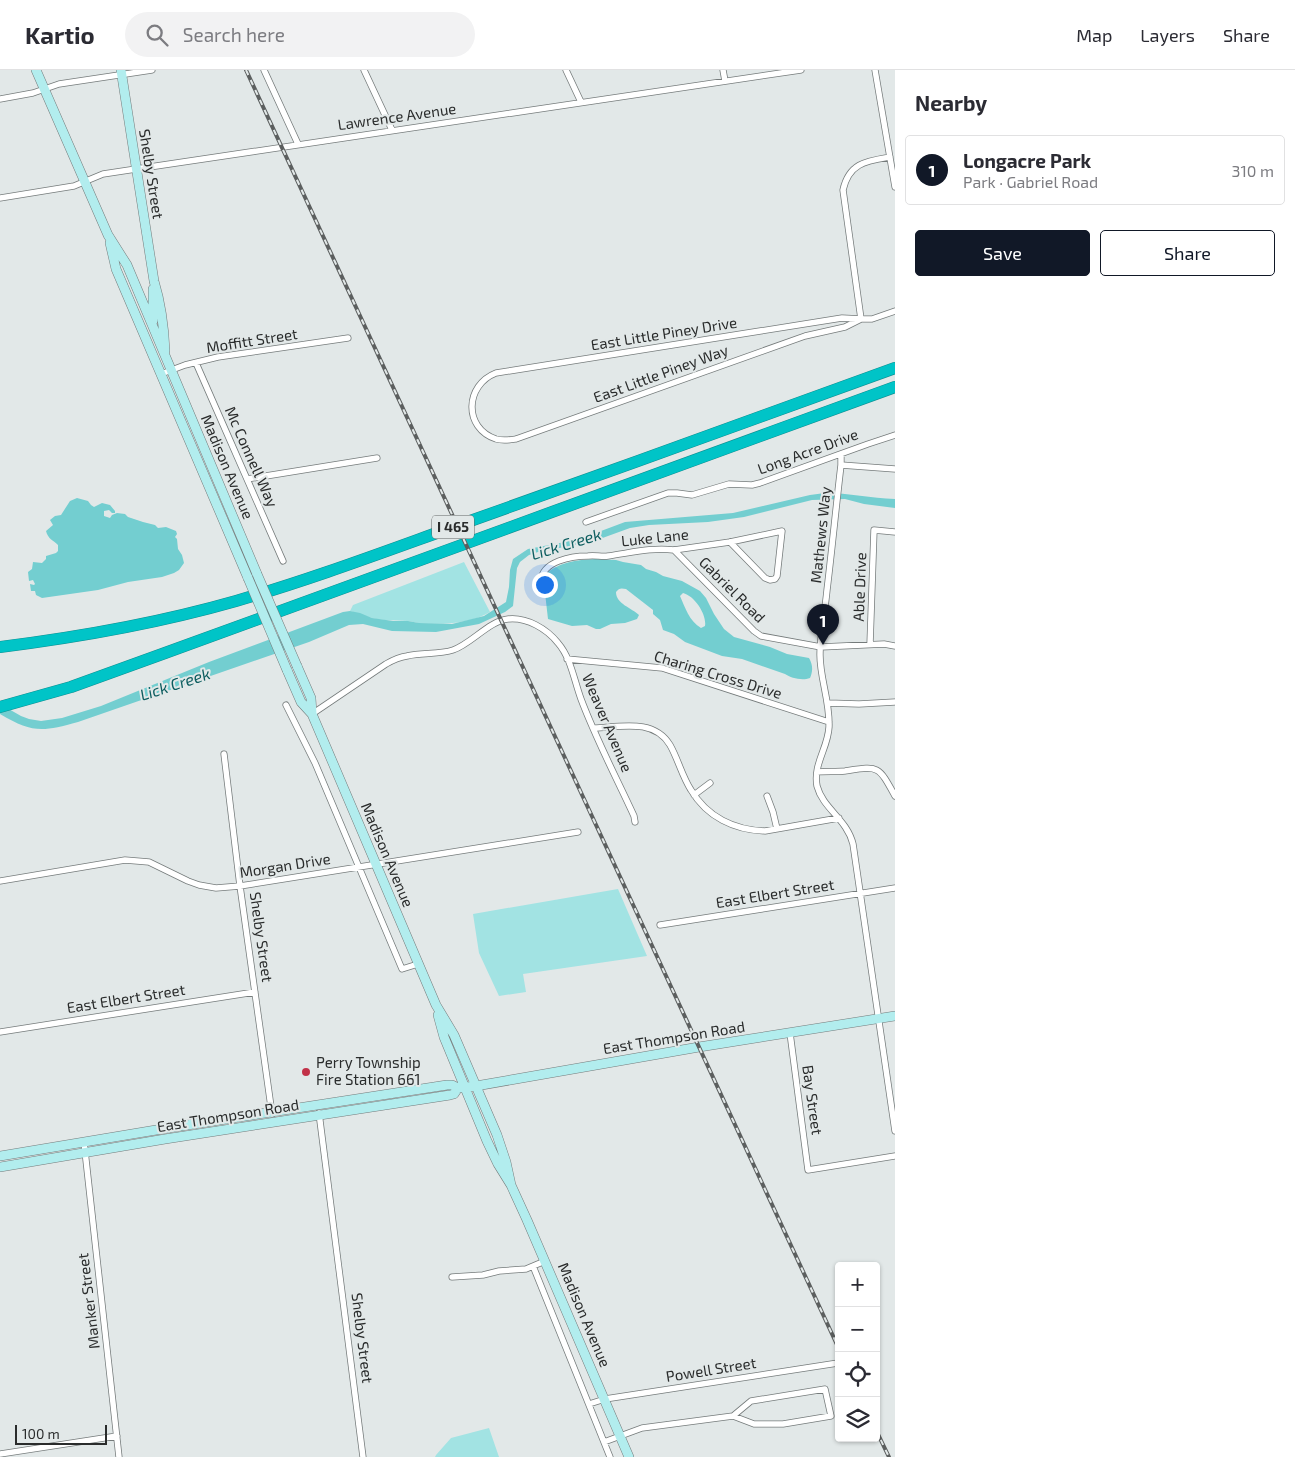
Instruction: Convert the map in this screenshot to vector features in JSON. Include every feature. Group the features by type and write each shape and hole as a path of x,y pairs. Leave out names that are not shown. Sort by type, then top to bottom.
{"highway":[{"name":"I 465","path":"0,647 81,636 148,622 199,611 279,588 895,368"},
{"name":"I 465","path":"0,707 71,687 895,387"}],"main road":[{"name":"Madison Avenue","path":"36,70 108,235 116,269 161,374 311,698 312,714 418,964 436,1005 454,1035 476,1086 504,1155 511,1185"},
{"name":"Shelby Street","path":"121,72 154,281 165,336 166,357"},
{"name":"Madison Avenue","path":"108,235 127,265 166,357 301,702 312,714"},
{"name":"Shelby Street","path":"154,281 152,347 154,357"},
{"path":"138,292 146,291 154,281"},
{"name":"Madison Avenue","path":"436,1005 444,1037 461,1088 492,1152 511,1185 629,1457"},
{"name":"East Thompson Road","path":"0,1156 447,1085 461,1088 476,1086 699,1047 895,1016"},
{"name":"East Thompson Road","path":"0,1167 450,1095 461,1088"}],"street":[{"path":"0,98 33,93 59,84 121,72 152,70"},
{"path":"264,70 298,144"},
{"path":"364,70 392,130"},
{"path":"566,70 581,102"},
{"path":"723,70 725,81"},
{"name":"Lawrence Avenue","path":"0,198 74,186 103,174 801,70"},
{"path":"875,70 895,187"},
{"path":"861,319 843,190 847,178 858,165 890,157"},
{"name":"East Little Piney Way","path":"477,387 473,397 472,413 477,424 485,433 495,438 516,439 795,340 845,326 861,319 872,319 895,311"},
{"name":"East Little Piney Drive","path":"477,387 486,377 496,372 842,318 861,319"},
{"path":"790,326 795,340"},
{"name":"Moffitt Street","path":"161,374 218,357 348,338"},
{"name":"Mc Connell Way","path":"196,362 283,561"},
{"name":"Long Acre Drive","path":"586,522 668,493 692,495 732,484 752,485 760,483 895,435"},
{"name":"Mathews Way","path":"841,454 820,656 828,703 828,737 820,758 817,783 820,794 848,830 852,841 895,1131"},
{"path":"247,479 378,458"},
{"path":"841,465 895,468"},
{"name":"Able Drive","path":"870,644 874,530 895,532"},
{"name":"Luke Lane","path":"541,581 546,569 571,557 605,556 636,551 674,550 782,532 777,574 773,580 768,580 730,542"},
{"name":"Gabriel Road","path":"674,550 757,634 767,638 821,647 870,644 895,646"},
{"name":"Weaver Avenue","path":"312,714 391,661 408,656 441,653 455,649 500,621 513,619 527,622 541,628 552,637 562,648 568,659 581,700 634,816 635,822"},
{"name":"Charing Cross Drive","path":"568,659 662,668 829,722"},
{"path":"828,703 895,702"},
{"name":"Madison Avenue","path":"286,705 315,763 402,969 418,964"},
{"path":"594,728 642,726 658,732 670,745 694,794 709,812 729,824 754,830 777,829 839,818"},
{"name":"Shelby Street","path":"224,754 240,886 273,1123"},
{"path":"817,772 841,772 872,768 884,776 895,796"},
{"path":"694,794 710,783"},
{"path":"767,796 777,829"},
{"name":"Morgan Drive","path":"0,882 125,860 149,862 199,885 216,888 240,886 578,832"},
{"name":"East Elbert Street","path":"660,925 895,888"},
{"name":"East Elbert Street","path":"0,1032 255,992"},
{"name":"Bay Street","path":"790,1033 808,1170 895,1156"},
{"name":"Shelby Street","path":"318,1104 363,1457"},
{"name":"Manker Street","path":"84,1142 119,1457"},
{"path":"452,1277 483,1275 499,1270 526,1269 545,1261"},
{"name":"Madison Avenue","path":"533,1266 610,1457"},
{"name":"Powell Street","path":"589,1404 835,1363"},
{"path":"604,1442 642,1428 733,1416 754,1424 783,1424 831,1416 825,1390 750,1401 733,1416"},
{"path":"0,1454 117,1436"}],"shaded area":[{"path":"464,562 490,612 482,616 455,623 427,624 376,619 350,611 353,605"},
{"path":"618,889 647,956 523,974 526,992 499,996 479,953 473,914"},
{"path":"489,1428 499,1457 435,1457 451,1438"}],"water":[{"name":"Lick Creek","path":"825,493 895,499 895,508 864,504 845,499 812,500 744,517 708,522 649,525 630,528 597,540 529,555 520,562 517,568 513,606 505,612 479,624 436,632 392,631 363,624 349,625 309,642 78,722 55,728 29,728 0,714 0,704 29,719 41,721 62,718 101,706 209,662 343,612 350,611 372,618 393,621 452,624 484,616 506,602 513,559 528,549 565,542 625,522 733,513"},
{"path":"77,498 88,501 94,507 102,503 110,505 115,513 109,510 104,511 104,516 110,518 117,513 125,514 128,517 155,525 158,528 166,527 176,531 175,537 178,549 184,563 179,570 162,577 128,582 98,590 42,598 36,595 35,591 31,591 30,584 35,584 33,580 29,581 28,572 32,569 33,562 42,563 46,556 58,551 58,545 49,538 46,531 53,525 50,520 55,516 61,515 70,501"},
{"path":"595,559 616,560 641,565 663,576 682,581 700,591 724,629 734,637 787,654 809,658 812,668 810,678 793,678 742,659 722,656 685,642 674,634 663,630 660,620 653,614 653,610 626,589 621,588 618,590 616,592 617,596 621,603 639,615 637,619 596,629 587,625 572,626 548,619 544,589 545,575 562,564","holes":["683,593 699,606 704,617 705,626 701,628 690,618 680,596"]}],"railway":[{"path":"246,70 835,1340"},
{"path":"880,1438 889,1457"}],"place":[{"name":"Longacre Park","path":"823,645"},
{"name":"Perry Township Fire Station 661","path":"306,1072"}]}
